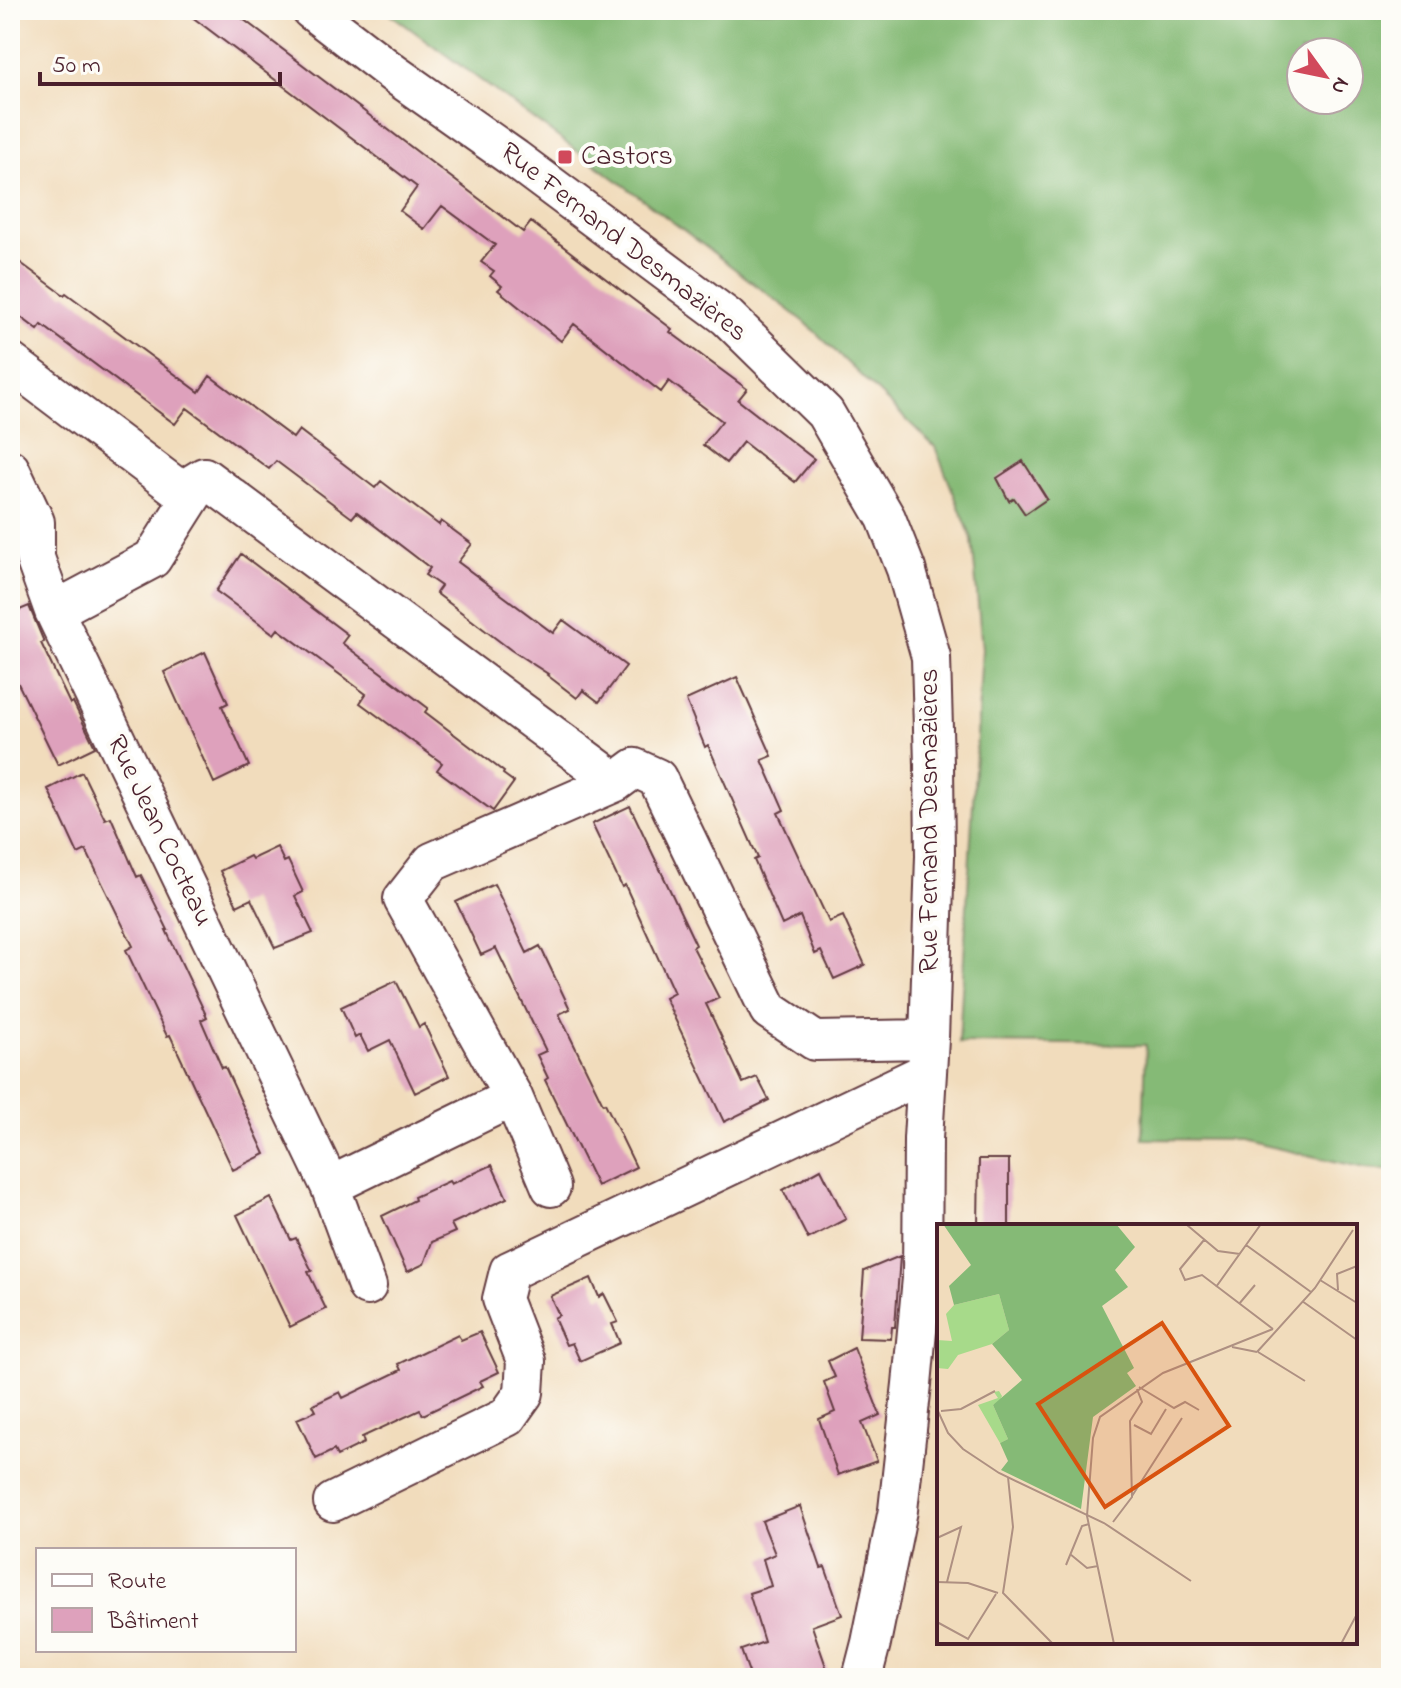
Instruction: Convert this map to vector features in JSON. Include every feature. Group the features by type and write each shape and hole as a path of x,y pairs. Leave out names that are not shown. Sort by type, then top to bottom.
{"street":[{"name":"Rue Fernand Desmazières","path":"311,10 727,317 825,413 886,518 906,569 931,657 934,765 935,856 923,1139 922,1278 898,1510 862,1678"},
{"path":"10,362 181,491 204,477"},
{"name":"Rue Jean Cocteau","path":"10,469 35,522 35,558 54,611 330,1186 367,1286"},
{"path":"204,477 616,782"},
{"path":"54,611 152,559 204,477"},
{"path":"551,1187 513,1097 403,899 432,862 616,782 635,768 657,778 769,1010 815,1041 928,1056"},
{"path":"333,1502 507,1417 524,1393 526,1361 502,1299 509,1271 928,1056"},
{"path":"330,1186 513,1097"}],"green space":[{"path":"385,10 1391,10 1391,1170 1365,1168 1240,1140 1143,1139 1146,1045 959,1043 982,649 972,539 935,447 805,322"}],"building":[{"path":"183,10 231,10 523,232 531,222 747,389 738,400 814,459 795,482 743,442 726,463 703,445 722,421 669,381 661,392 574,324 561,341 498,290 502,286 490,276 494,271 481,262 495,245 442,206 424,229 400,211 417,187"},
{"path":"10,255 199,392 210,376 293,438 299,430 375,488 381,481 439,525 441,521 472,544 458,562 553,633 563,620 626,666 599,702 583,690 577,698 436,593 441,586 425,575 430,568 357,512 352,518 276,461 269,469 187,408 175,424 42,325 38,330 10,309"},
{"path":"1023,461 1047,499 1025,514 1014,498 1009,501 997,478"},
{"path":"241,554 348,635 342,643 428,708 425,712 514,782 493,811 437,770 442,763 360,703 366,694 278,629 274,634 216,591"},
{"path":"29,606 44,642 41,643 95,747 58,765 10,667 10,614"},
{"path":"205,652 228,703 222,706 249,766 214,783 164,672"},
{"path":"737,677 772,756 762,760 784,810 778,813 829,922 843,916 865,965 834,979 821,951 815,954 800,916 782,925 754,860 758,858 686,700"},
{"path":"82,772 105,819 111,817 137,877 141,875 168,930 207,1017 201,1020 265,1154 233,1170 126,950 133,946 86,850 78,854 48,789"},
{"path":"630,806 719,998 706,1004 743,1083 757,1077 769,1100 724,1122 665,998 674,993 625,885 622,887 592,824"},
{"path":"277,847 284,862 288,860 303,892 295,896 313,933 275,948 251,899 237,906 220,871"},
{"path":"494,884 527,953 540,946 570,1009 559,1014 636,1167 597,1186 545,1080 548,1078 537,1055 546,1051 496,948 481,955 456,902"},
{"path":"396,981 419,1027 424,1024 449,1076 415,1093 390,1040 368,1051 360,1035 355,1038 341,1007"},
{"path":"979,1159 1009,1159 1009,1224 978,1224"},
{"path":"492,1165 507,1198 451,1224 455,1232 432,1242 424,1264 407,1272 382,1216 415,1200 414,1197"},
{"path":"821,1169 846,1219 808,1239 783,1190"},
{"path":"271,1198 291,1240 296,1238 326,1309 290,1327 237,1215"},
{"path":"900,1256 895,1327 892,1327 891,1339 859,1338 864,1271"},
{"path":"591,1278 599,1297 604,1294 618,1322 612,1324 620,1343 580,1361 572,1343 566,1345 554,1318 559,1315 550,1296"},
{"path":"480,1332 499,1372 480,1381 483,1386 423,1415 420,1410 362,1437 364,1443 337,1456 334,1450 316,1459 297,1419 316,1411 313,1405 340,1392 343,1398 401,1370 398,1364 458,1335 461,1340"},
{"path":"854,1348 880,1415 862,1423 877,1461 838,1475 819,1419 835,1412 824,1382 835,1377 828,1361"},
{"path":"800,1506 821,1568 825,1567 842,1615 812,1626 830,1678 751,1678 741,1650 764,1642 749,1593 771,1586 763,1559 775,1554 762,1521"}],"place":[{"name":"Castors","path":"565,157"}]}
